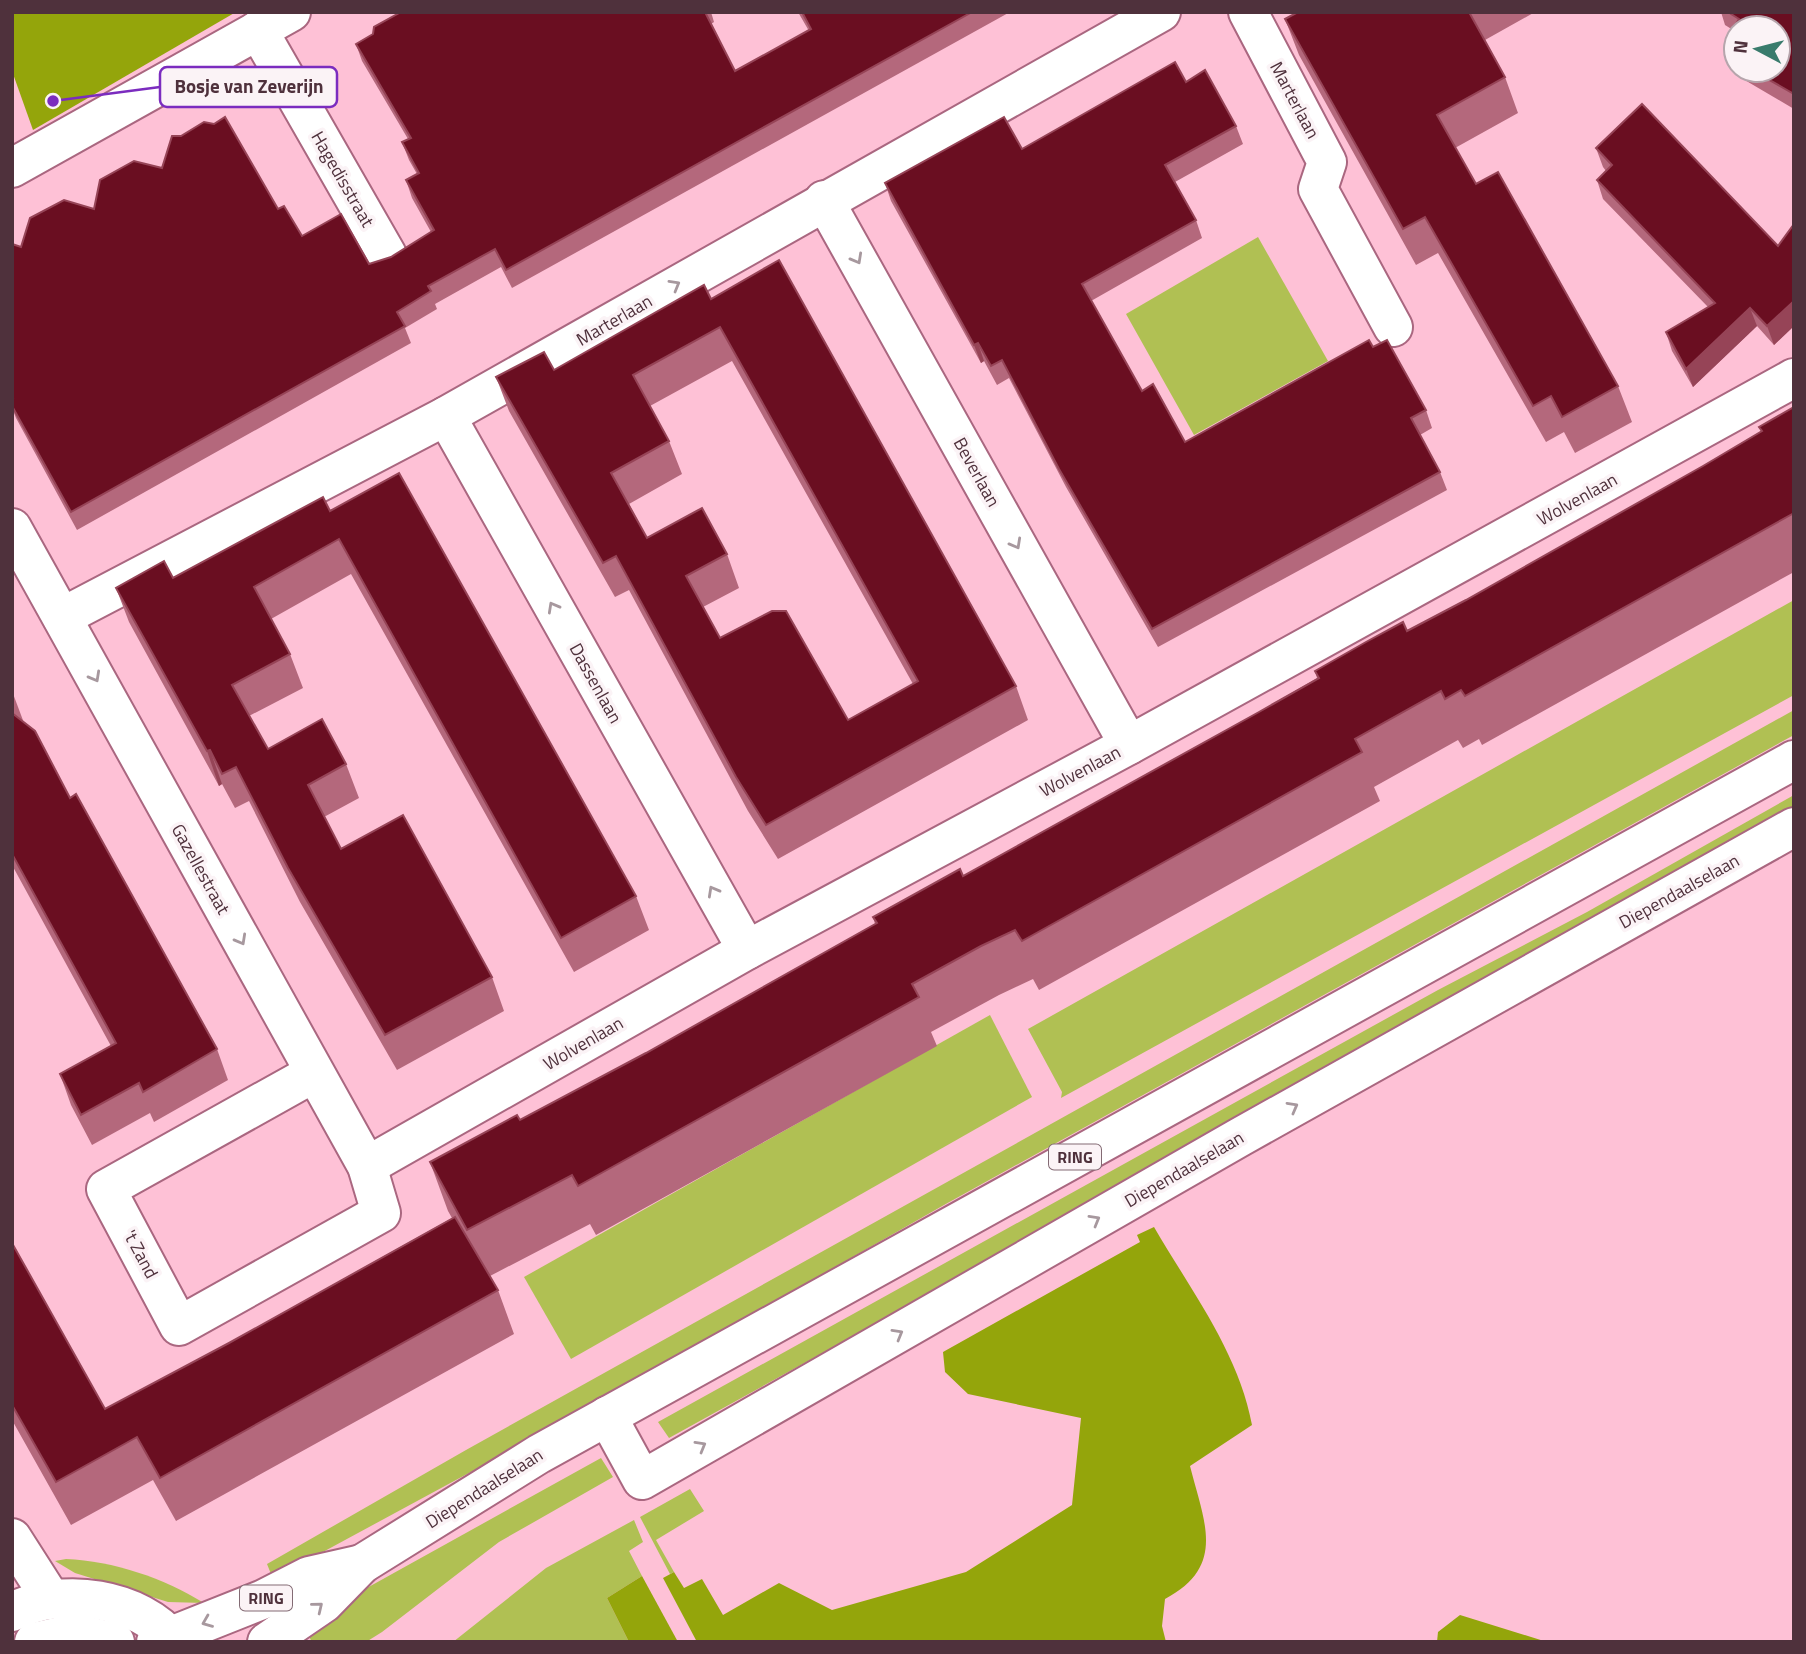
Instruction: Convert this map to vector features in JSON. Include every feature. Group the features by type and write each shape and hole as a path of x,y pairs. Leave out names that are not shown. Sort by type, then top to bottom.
{"street":[{"path":"12,168 291,12"},
{"name":"Marterlaan","path":"62,617 446,416 824,200 1161,12"},
{"name":"Marterlaan","path":"1248,12 1327,162 1318,190 1393,327"},
{"name":"Hagedisstraat","path":"258,30 387,255"},
{"name":"Beverlaan","path":"824,200 1129,745"},
{"name":"Wolvenlaan","path":"367,1166 747,950 1129,745 1794,378"},
{"name":"Dassenlaan","path":"446,416 747,950"},
{"name":"Gazellestraat","path":"12,528 367,1166 381,1213"},
{"name":"Diependaalselaan","path":"267,1642 324,1603 362,1564 538,1454 1794,760"},
{"name":"Diependaalselaan","path":"607,1416 642,1480 1240,1137 1794,827"},
{"name":"'t Zand","path":"314,1073 106,1189 179,1326 381,1213"},
{"path":"12,1538 51,1599"},
{"name":"Diependaalselaan","path":"167,1640 264,1599 309,1576 362,1564"},
{"name":"RING","path":"12,1612 51,1599 107,1602 149,1620 167,1640"},
{"path":"34,1642 74,1633 115,1642"}],"green space":[{"path":"12,12 236,12 33,130 12,71"},
{"path":"1258,237 1328,361 1194,435 1126,314"},
{"path":"1794,600 1794,695 1061,1098 1062,1092 1028,1029"},
{"path":"1794,710 1794,735 944,1205 565,1421 273,1579 267,1564 466,1450"},
{"path":"1794,795 1794,815 669,1438 658,1422 1438,990 1587,912"},
{"path":"990,1015 1032,1097 571,1359 524,1277"},
{"path":"1154,1227 1225,1347 1246,1398 1252,1425 1190,1466 1205,1524 1204,1557 1197,1572 1184,1586 1165,1599 1162,1626 1166,1642 697,1642 663,1578 674,1572 684,1588 702,1579 723,1615 779,1583 832,1610 966,1572 1072,1505 1081,1418 968,1394 945,1372 943,1352 1140,1242 1137,1235"},
{"path":"601,1458 613,1477 499,1542 382,1632 366,1642 312,1642 306,1631 365,1589"},
{"path":"690,1489 704,1511 656,1540 674,1572 670,1574 640,1517"},
{"path":"634,1520 643,1542 629,1551 642,1576 607,1598 629,1642 453,1642 546,1568"},
{"path":"66,1559 102,1563 138,1572 204,1603 168,1602 75,1573 55,1561"},
{"path":"642,1576 678,1642 629,1642 607,1598"},
{"path":"1460,1615 1547,1642 1437,1642 1438,1632"}],"building":[{"path":"401,12 705,12 735,71 811,29 802,12 972,12 506,270 495,249 428,286 431,291 397,312 405,326 71,512 12,406 12,244 21,247 30,218 64,200 94,209 100,180 134,161 162,168 172,136 181,136 204,122 214,124 225,117 278,209 284,206 302,236 341,214 369,264 391,257 434,230 406,180 419,173 402,142 411,138 356,44 373,34 374,27"},
{"path":"1298,12 1469,12 1505,77 1437,115 1476,184 1498,172 1618,386 1562,417 1551,396 1533,406 1425,217 1403,229 1285,19"},
{"path":"1728,12 1794,12 1794,94 1776,84 1792,84 1792,14"},
{"path":"1175,62 1186,82 1205,70 1236,126 1165,165 1196,220 1082,284 1142,391 1153,384 1185,442 1369,340 1373,347 1387,340 1426,410 1411,418 1440,472 1152,629 1059,469 1002,360 991,366 978,343 974,345 885,183 1004,117 1022,149"},
{"path":"1642,104 1778,246 1794,224 1794,301 1767,326 1750,308 1686,369 1666,332 1715,303 1597,180 1612,165 1596,148"},
{"path":"779,260 1016,686 766,825 736,777 616,556 603,563 496,377 544,352 554,370 704,285 711,299","holes":["720,327 918,681 848,720 786,611 772,611 720,638 686,576 727,554 702,508 647,538 611,473 669,441 633,375"]},
{"path":"1794,407 1794,513 1465,696 1461,690 1445,699 1441,691 1355,739 1362,752 1022,941 1015,930 912,984 919,997 578,1186 572,1175 467,1230 430,1162 517,1115 520,1120 646,1053 877,923 873,917 960,869 963,876 1319,678 1315,671 1366,642 1403,622 1407,631 1466,600 1703,466 1762,431 1759,427"},
{"path":"399,473 636,896 561,938 339,539 254,587 290,654 232,685 268,749 322,719 346,764 308,785 341,849 403,815 492,977 385,1035 288,868 236,767 222,774 116,588 164,561 173,578 323,497 330,511"},
{"path":"12,713 35,731 70,798 76,794 217,1049 143,1092 139,1083 81,1115 60,1074 116,1043 12,854"},
{"path":"455,1217 498,1290 160,1478 137,1437 56,1482 12,1405 12,1243 105,1409"}],"place":[{"name":"Bosje van Zeverijn","path":"53,101"}]}
